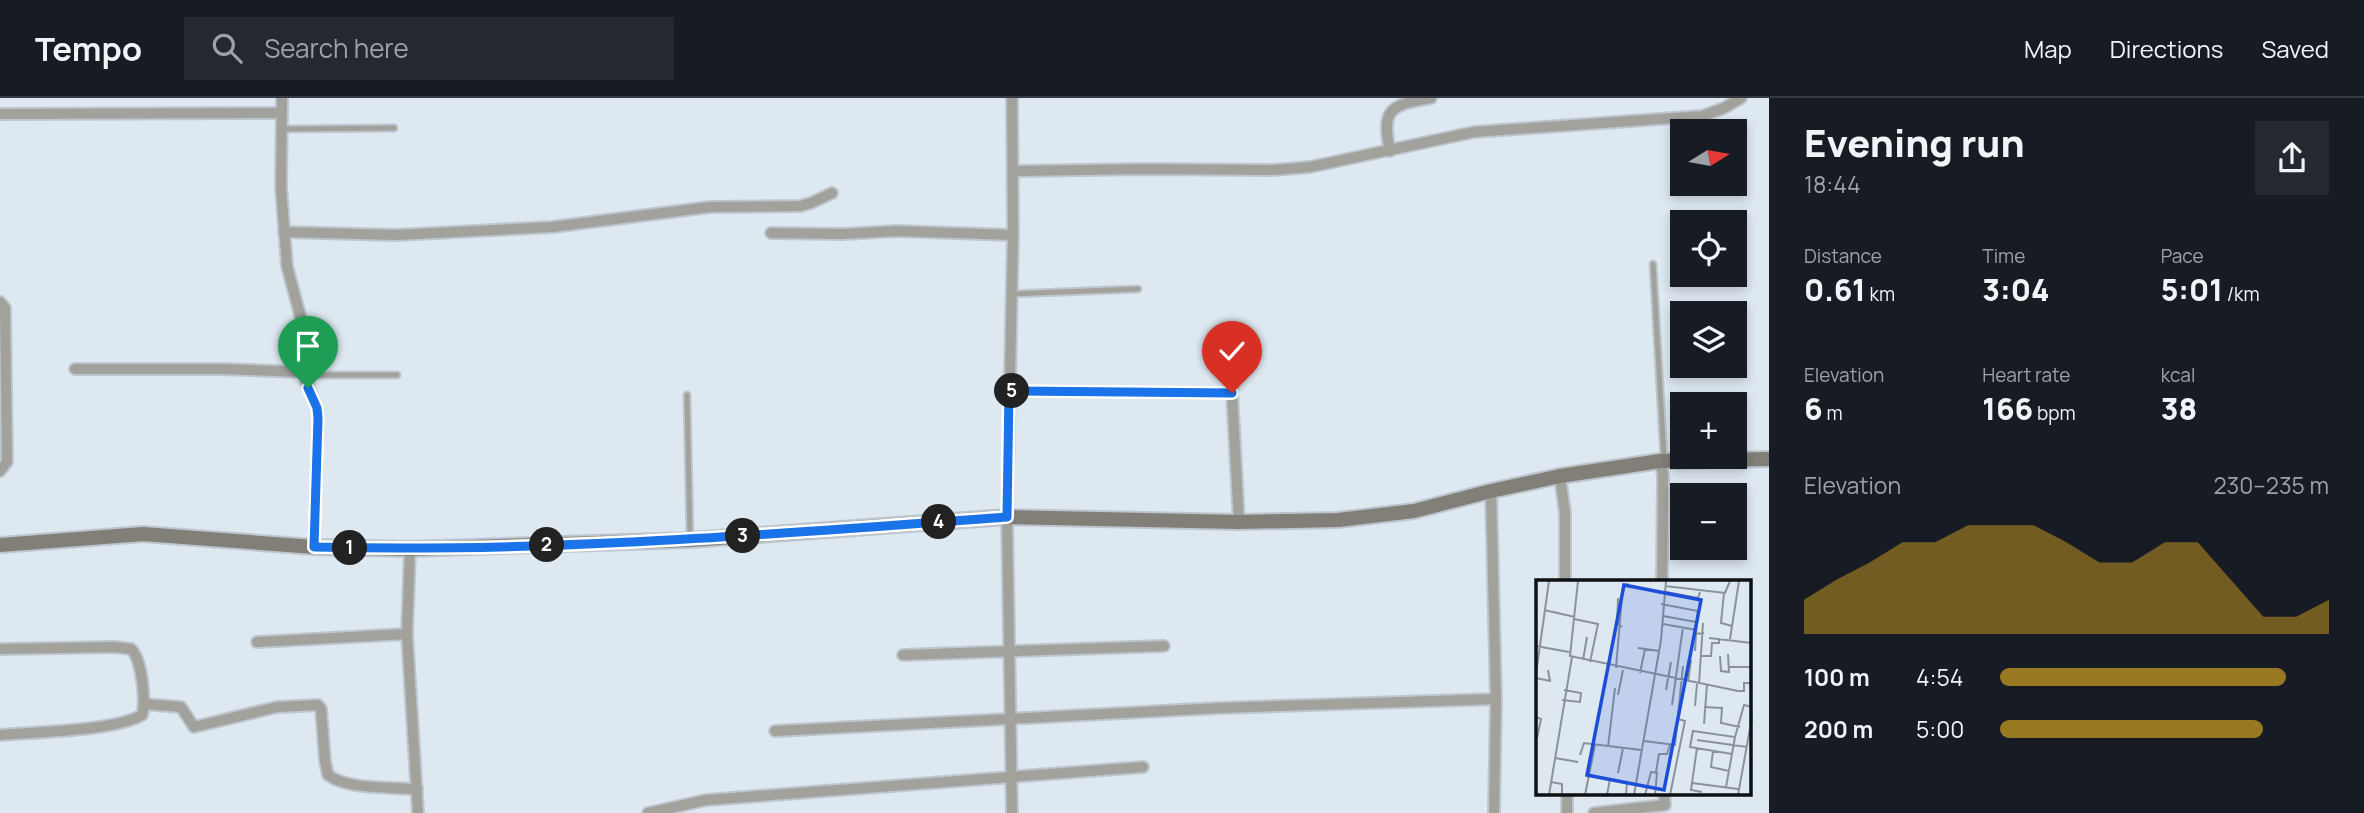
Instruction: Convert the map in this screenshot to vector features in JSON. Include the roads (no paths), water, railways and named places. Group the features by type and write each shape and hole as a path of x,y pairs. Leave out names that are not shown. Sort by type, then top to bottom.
{"main road":[{"path":"0,545 143,534 314,547 410,549 690,540 1007,517 1239,522 1338,520 1414,511 1560,476 1662,460 1769,459"}],"street":[{"path":"282,98 284,232 288,276 303,326 305,374 318,418 314,547"},
{"path":"1012,98 1013,235 1007,517 1012,813"},
{"path":"1390,151 1385,124 1389,114 1400,106 1431,98"},
{"path":"1013,171 1273,170 1310,167 1474,132 1703,116 1741,98"},
{"path":"0,114 282,113"},
{"path":"284,232 396,234 552,228 710,207 800,206 832,192"},
{"path":"771,233 843,234 896,231 1013,235"},
{"path":"0,302 5,308 7,463 0,471"},
{"path":"1232,333 1232,393 1239,522"},
{"path":"75,369 222,369 305,374"},
{"path":"1009,391 1232,393"},
{"path":"1662,460 1662,580"},
{"path":"1560,476 1564,513 1565,580"},
{"path":"1491,491 1496,699 1494,813"},
{"path":"410,549 407,634 418,813"},
{"path":"257,642 407,634"},
{"path":"903,655 1164,646"},
{"path":"0,649 131,649 138,659 144,704 142,715 129,720 90,727 0,735"},
{"path":"775,730 1010,717 1496,699"},
{"path":"144,704 181,707 194,727 277,707 318,705 328,775 342,782 359,785 416,789"},
{"path":"648,813 706,800 1143,767"},
{"path":"1594,813 1665,805 1664,796"}],"lane":[{"path":"282,129 394,128"},
{"path":"1653,264 1662,460"},
{"path":"1012,294 1138,289"},
{"path":"305,374 397,374"},
{"path":"687,395 690,540"}]}
